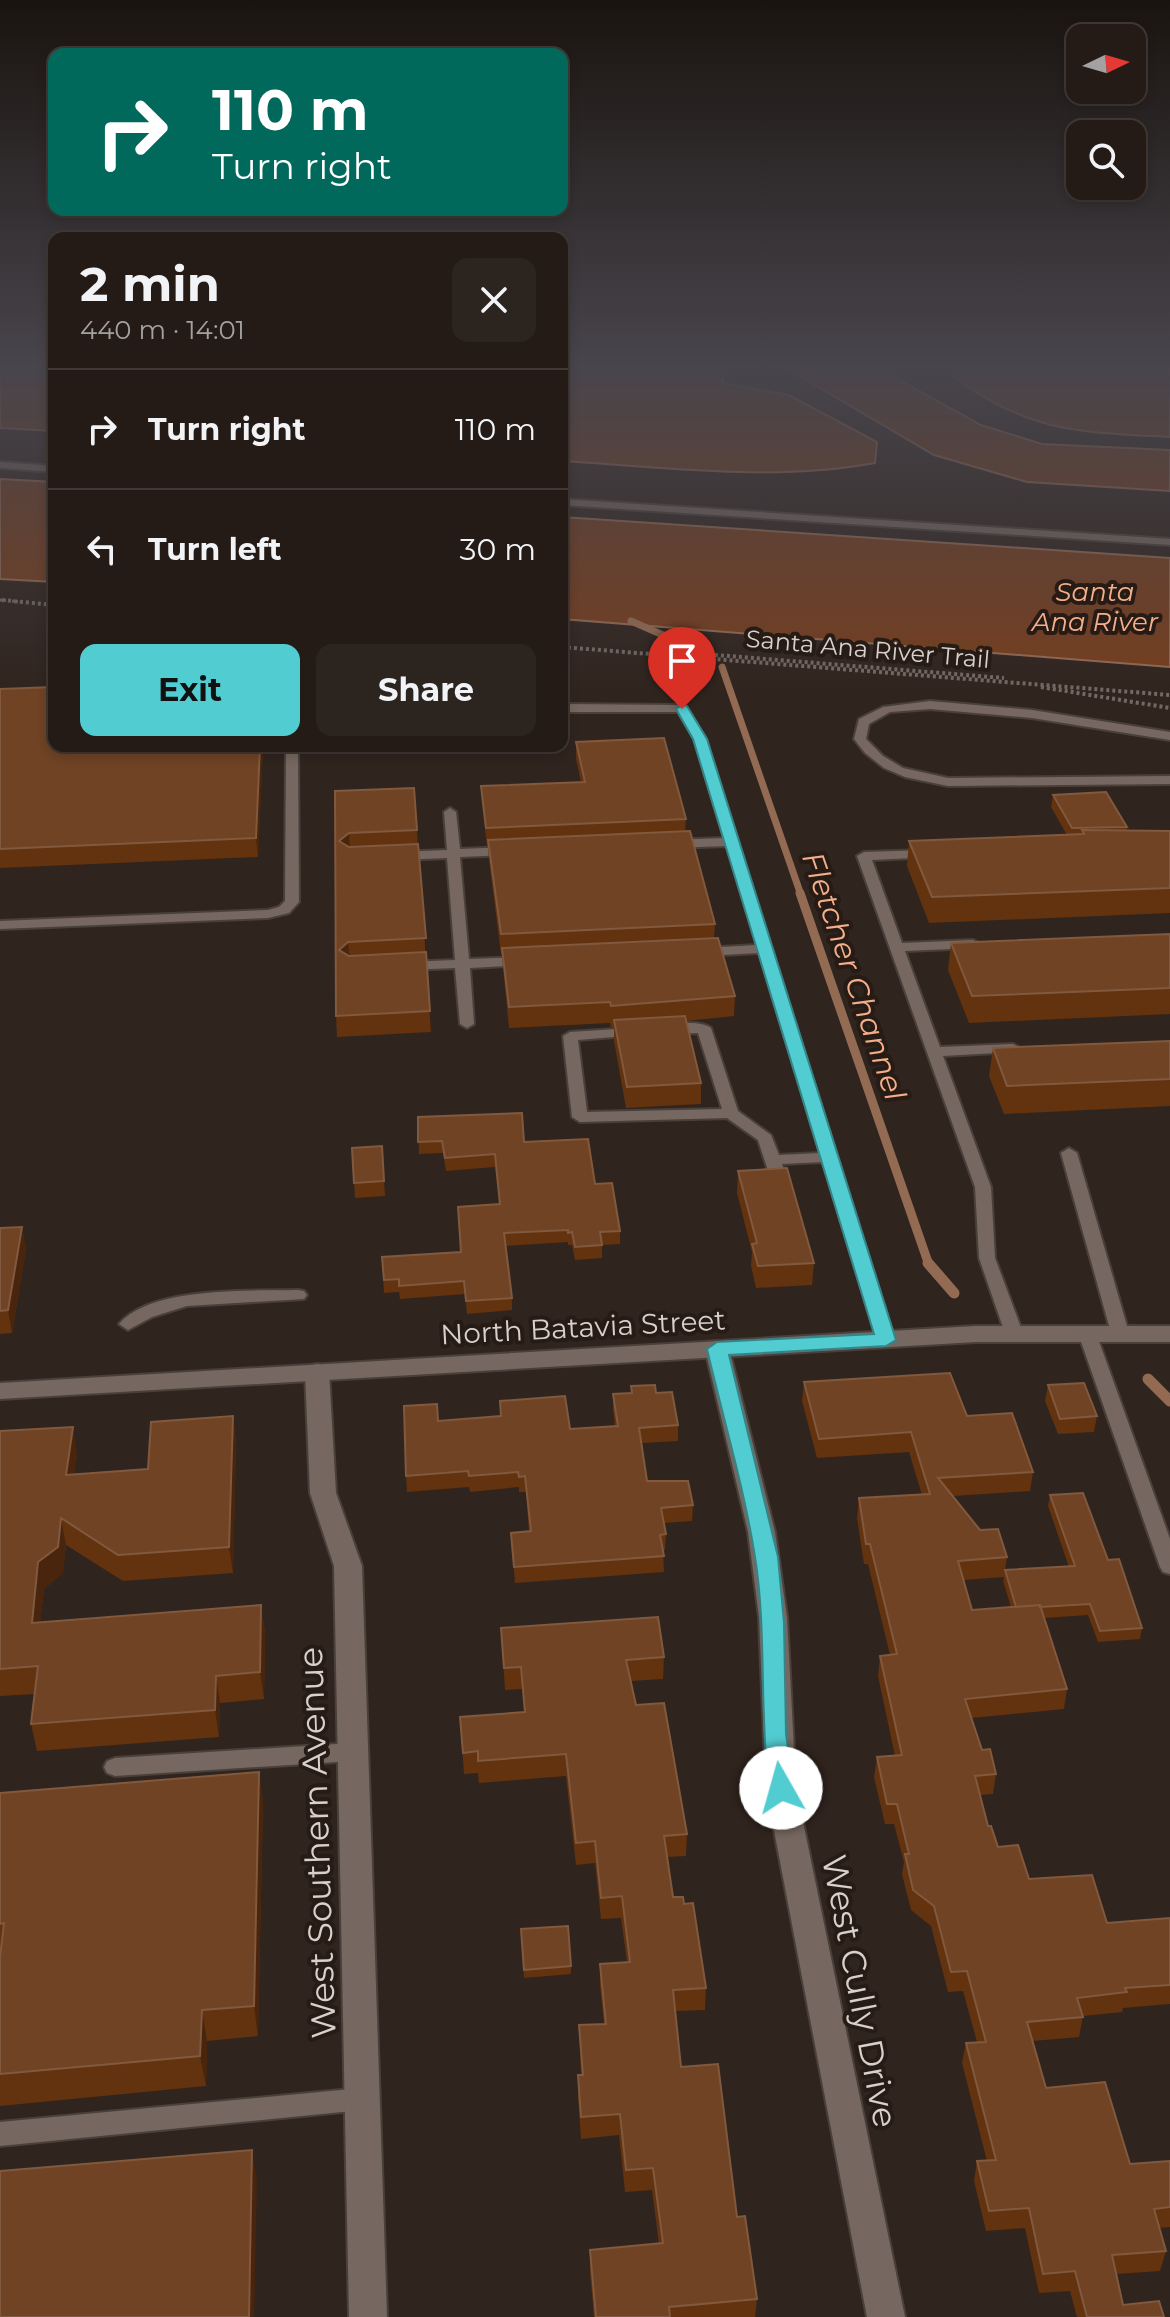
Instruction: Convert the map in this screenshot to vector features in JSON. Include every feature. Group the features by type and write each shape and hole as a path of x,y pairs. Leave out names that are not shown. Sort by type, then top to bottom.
{"street":[{"name":"North Batavia Street","path":"0,1391 1014,1333 1170,1334"},
{"name":"West Cully Drive","path":"717,1349 766,1557 772,1623 774,1734 781,1788 886,2317"},
{"name":"West Southern Avenue","path":"317,1372 323,1493 348,1566 368,2317"}],"lane":[{"path":"568,502 1170,542"},
{"path":"1170,736 1032,714 930,705 887,709 863,722 860,739 876,760 915,776 948,782 1170,780"},
{"path":"568,708 682,709 700,739 886,1340"},
{"path":"0,925 268,914 284,910 292,902 292,752"},
{"path":"450,812 467,1024"},
{"path":"654,845 731,842"},
{"path":"379,857 515,851"},
{"path":"941,854 864,856 983,1187 987,1258 1014,1333"},
{"path":"897,947 988,944"},
{"path":"685,953 765,949"},
{"path":"392,967 542,960"},
{"path":"731,1113 580,1117 570,1036 704,1028 731,1113 765,1138 780,1183"},
{"path":"934,1052 1029,1047"},
{"path":"1069,1153 1120,1333"},
{"path":"773,1160 829,1157"},
{"path":"128,1324 147,1310 172,1304 298,1295"},
{"path":"1087,1333 1170,1567"},
{"path":"115,1767 353,1752"},
{"path":"0,2134 362,2099"}],"path":[{"path":"0,602 48,606"},
{"name":"Santa Ana River Trail","path":"568,645 1170,693"},
{"path":"568,646 1170,693"},
{"path":"1017,683 1110,701 1170,708"}],"water":[{"path":"1007,476 1170,476 1170,491 1027,482"},
{"path":"0,479 48,482 48,582 0,579"},
{"name":"Santa Ana River","path":"568,517 1170,558 1170,667 568,619"}],"building":[{"path":"48,687 48,752 260,752 256,838 0,849 0,689"},
{"path":"664,738 686,819 486,828 481,786 585,782 576,742"},
{"path":"414,788 417,830 349,833 339,841 349,847 418,844 426,938 348,942 339,950 349,956 426,952 430,1011 336,1016 335,791"},
{"path":"1106,792 1127,827 1072,828 1053,795"},
{"path":"1082,830 1170,831 1170,888 932,897 909,841 1084,834"},
{"path":"690,831 715,924 501,934 488,840"},
{"path":"1170,934 1170,988 972,996 951,943"},
{"path":"718,938 735,996 611,1006 610,1002 509,1007 502,948"},
{"path":"685,1016 701,1083 627,1087 614,1020"},
{"path":"1170,1041 1170,1079 1007,1086 993,1048"},
{"path":"522,1113 524,1142 588,1139 595,1184 612,1183 620,1231 600,1232 602,1245 575,1247 572,1232 568,1233 568,1230 504,1233 512,1298 466,1301 464,1281 399,1286 399,1279 384,1280 382,1257 461,1252 458,1207 500,1204 495,1154 445,1158 442,1141 418,1142 418,1117"},
{"path":"382,1146 384,1181 354,1183 352,1148"},
{"path":"787,1168 814,1263 758,1266 752,1244 757,1243 738,1171"},
{"path":"22,1227 8,1310 0,1311 0,1228"},
{"path":"950,1373 967,1416 1012,1413 1033,1472 938,1478 980,1530 998,1529 1007,1557 958,1561 972,1610 1040,1605 1067,1689 965,1699 982,1750 990,1749 996,1774 975,1776 988,1826 991,1826 998,1847 1018,1845 1029,1879 1092,1875 1107,1923 1170,1918 1170,1985 1125,1988 1127,1992 1077,1998 1083,2017 1027,2022 1046,2088 1105,2082 1130,2164 1170,2161 1170,2207 1154,2209 1166,2251 1112,2255 1123,2305 1159,2301 1164,2317 1087,2317 1075,2271 1043,2274 1029,2208 989,2211 977,2161 996,2160 966,2043 986,2042 967,1971 951,1972 934,1906 913,1890 905,1854 909,1854 897,1804 887,1804 877,1757 902,1755 880,1656 897,1654 870,1544 866,1544 859,1498 930,1494 911,1432 819,1439 804,1382"},
{"path":"1084,1383 1097,1416 1060,1419 1048,1385"},
{"path":"655,1385 656,1393 672,1392 678,1425 639,1428 647,1481 688,1481 693,1505 661,1508 666,1534 660,1535 664,1556 514,1567 511,1533 531,1531 525,1476 519,1477 518,1472 469,1476 468,1471 406,1476 404,1406 437,1404 438,1421 501,1416 500,1401 565,1396 570,1429 618,1426 613,1394 632,1393 631,1386"},
{"path":"233,1416 229,1547 118,1555 61,1518 58,1547 38,1562 32,1623 261,1605 260,1672 216,1676 215,1710 31,1724 38,1666 0,1669 0,1431 73,1427 66,1475 148,1469 151,1422"},
{"path":"1083,1493 1108,1560 1119,1559 1142,1628 1100,1631 1090,1604 1016,1607 1005,1570 1075,1566 1050,1495"},
{"path":"658,1617 664,1657 626,1660 636,1705 664,1703 687,1834 664,1836 673,1897 683,1897 684,1904 693,1903 706,1988 673,1990 681,2067 718,2064 737,2217 745,2216 757,2299 669,2307 670,2317 596,2317 590,2250 663,2243 653,2168 626,2170 620,2114 581,2117 578,2075 583,2075 579,2025 606,2024 600,1964 630,1962 622,1896 601,1898 595,1841 576,1843 566,1754 478,1761 478,1751 463,1753 460,1717 525,1712 521,1667 504,1668 501,1628"},
{"path":"259,1772 254,2006 202,2010 200,2056 0,2074 0,1957 4,1923 0,1924 0,1793"},
{"path":"568,1926 571,1966 524,1970 521,1929"},
{"path":"252,2150 249,2317 0,2317 0,2171"}],"waterway":[{"path":"631,621 672,639"},
{"name":"Fletcher Channel","path":"722,667 801,895"},
{"name":"Fletcher Channel","path":"800,893 929,1264"},
{"name":"Fletcher Channel","path":"929,1264 954,1293"},
{"name":"Fletcher Channel","path":"1148,1379 1170,1401"}],"route":[{"path":"682,709 700,739 886,1340 717,1349 766,1557 771,1595 774,1734 781,1788"}]}
